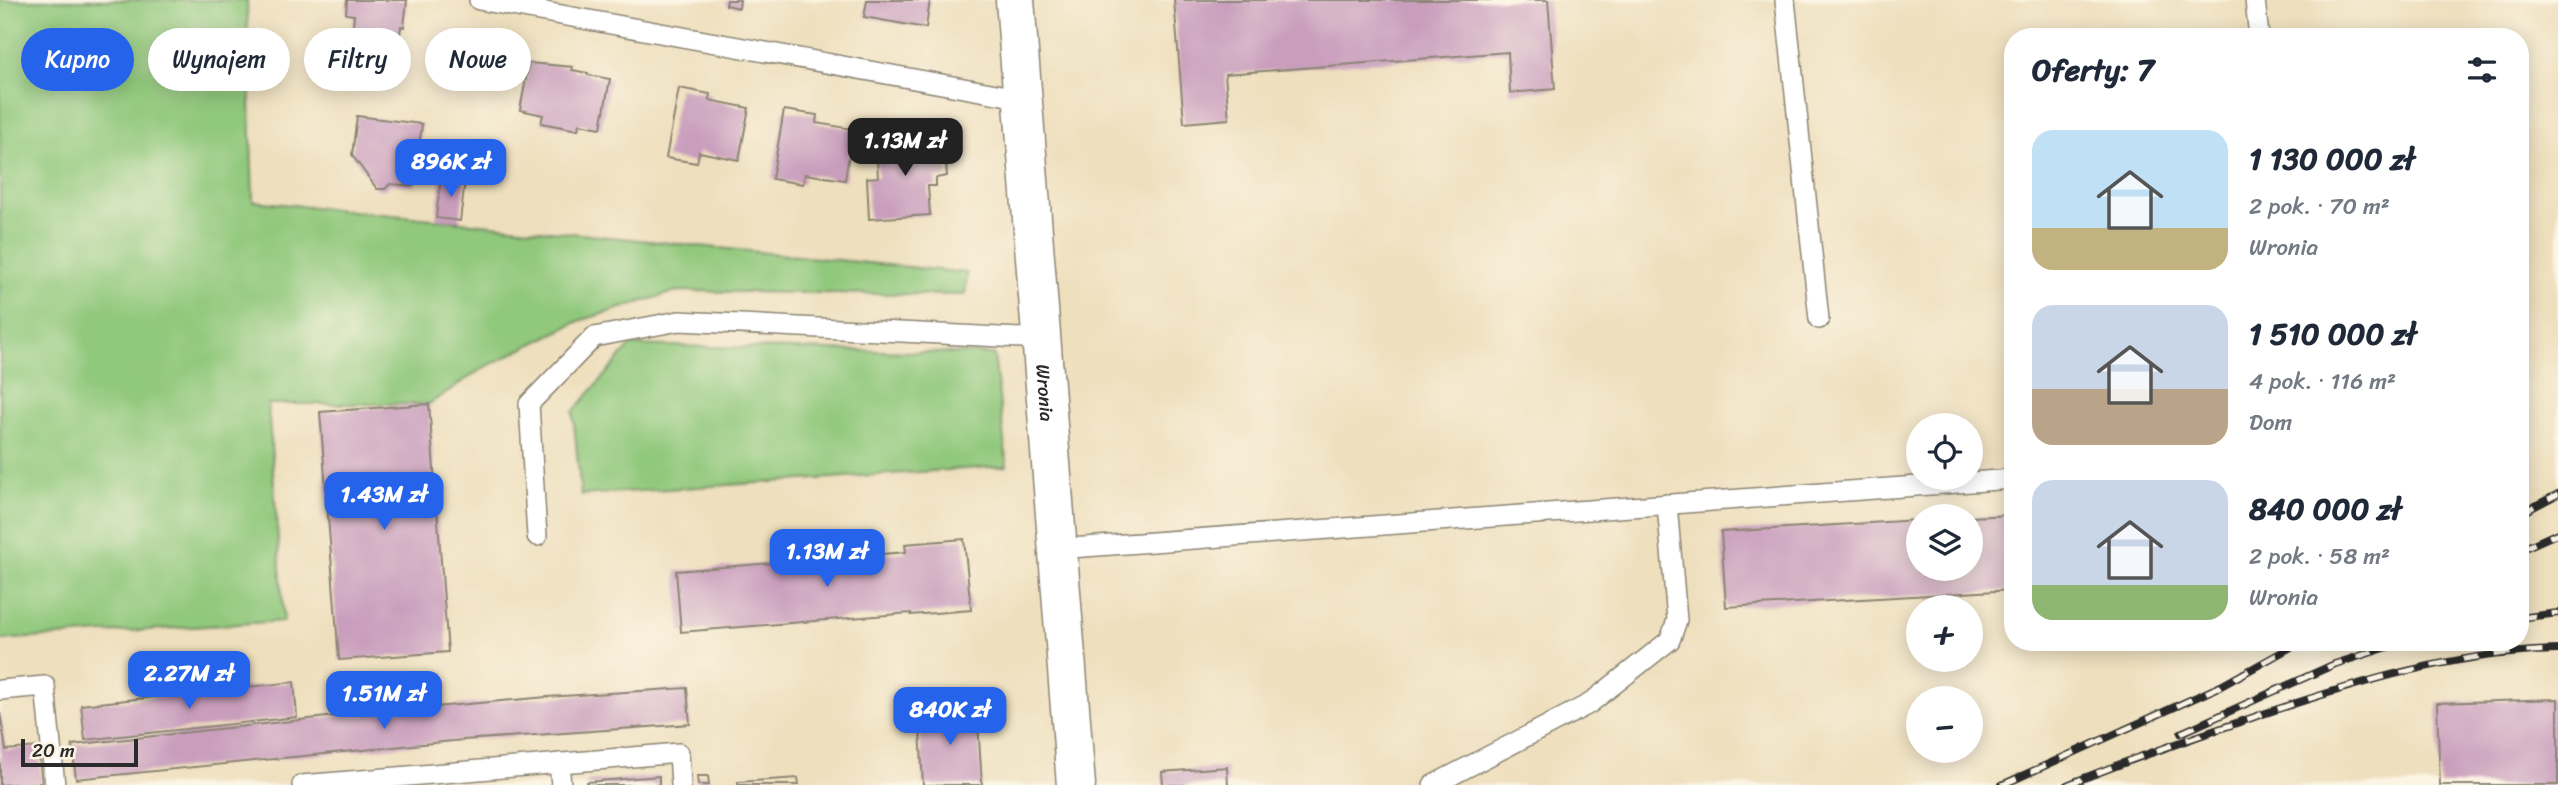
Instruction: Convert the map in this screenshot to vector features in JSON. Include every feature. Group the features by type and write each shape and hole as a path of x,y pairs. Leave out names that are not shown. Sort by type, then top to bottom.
{"street":[{"name":"Wronia","path":"1015,0 1076,785"}],"lane":[{"path":"479,0 1024,99"},
{"path":"1785,0 1819,319"},
{"path":"2255,0 2258,28"},
{"path":"537,536 529,404 594,337 679,321 1042,339"},
{"path":"1057,549 2004,480"},
{"path":"1433,785 1589,704 1670,640 1677,620 1667,504"},
{"path":"0,690 45,685 54,785"},
{"path":"302,785 436,779 559,763 679,753 681,785"},
{"path":"559,763 561,785"}],"green space":[{"path":"0,0 247,0 248,28 148,28 148,91 250,91 253,201 967,273 965,295 677,291 579,321 483,368 429,404 268,404 284,621 0,640"},
{"path":"631,345 994,354 1007,466 581,495 573,412"}],"building":[{"path":"347,0 407,0 404,27 401,28 353,28 354,15 346,14"},
{"path":"727,0 740,0 739,8 726,5"},
{"path":"867,0 930,0 926,28 864,17"},
{"path":"1174,0 1548,0 1555,89 1510,93 1508,52 1225,74 1229,119 1184,123"},
{"path":"531,63 573,67 572,70 610,79 601,128 579,124 578,130 541,123 543,115 520,110 524,91 531,91"},
{"path":"679,88 710,94 709,100 749,108 739,160 699,152 697,163 666,158"},
{"path":"784,110 817,115 816,123 853,129 845,180 805,174 803,184 772,179"},
{"path":"357,116 422,124 414,186 390,184 385,189 377,189 352,155"},
{"path":"944,138 947,176 936,178 936,186 928,186 930,215 869,219 867,178 878,177 876,143"},
{"path":"441,178 465,180 460,221 436,218"},
{"path":"429,404 448,652 339,660 320,412"},
{"path":"2004,515 2004,590 1726,607 1721,532 1906,521 1906,581 1983,581 1983,516"},
{"path":"964,539 971,610 681,632 676,571 906,552 905,544"},
{"path":"294,682 297,717 85,740 81,705"},
{"path":"687,688 690,724 463,740 76,779 72,745 336,716 547,697"},
{"path":"2558,699 2558,785 2440,785 2437,703"},
{"path":"977,707 982,785 923,785 919,710"},
{"path":"0,712 6,750 38,747 42,783 0,785"},
{"path":"1227,767 1228,785 1163,785 1162,772"},
{"path":"659,776 659,785 587,785 587,782"},
{"path":"697,776 708,776 709,785 698,785"},
{"path":"798,778 799,785 738,785 738,782"}],"railway":[{"path":"2529,509 2558,494"},
{"path":"2529,546 2558,533"},
{"path":"2529,617 2558,613"},
{"path":"2067,785 2209,732 2368,681 2443,663 2519,652 2558,650"},
{"path":"2002,785 2221,686 2284,651"},
{"path":"2181,733 2335,664 2375,651"}]}
